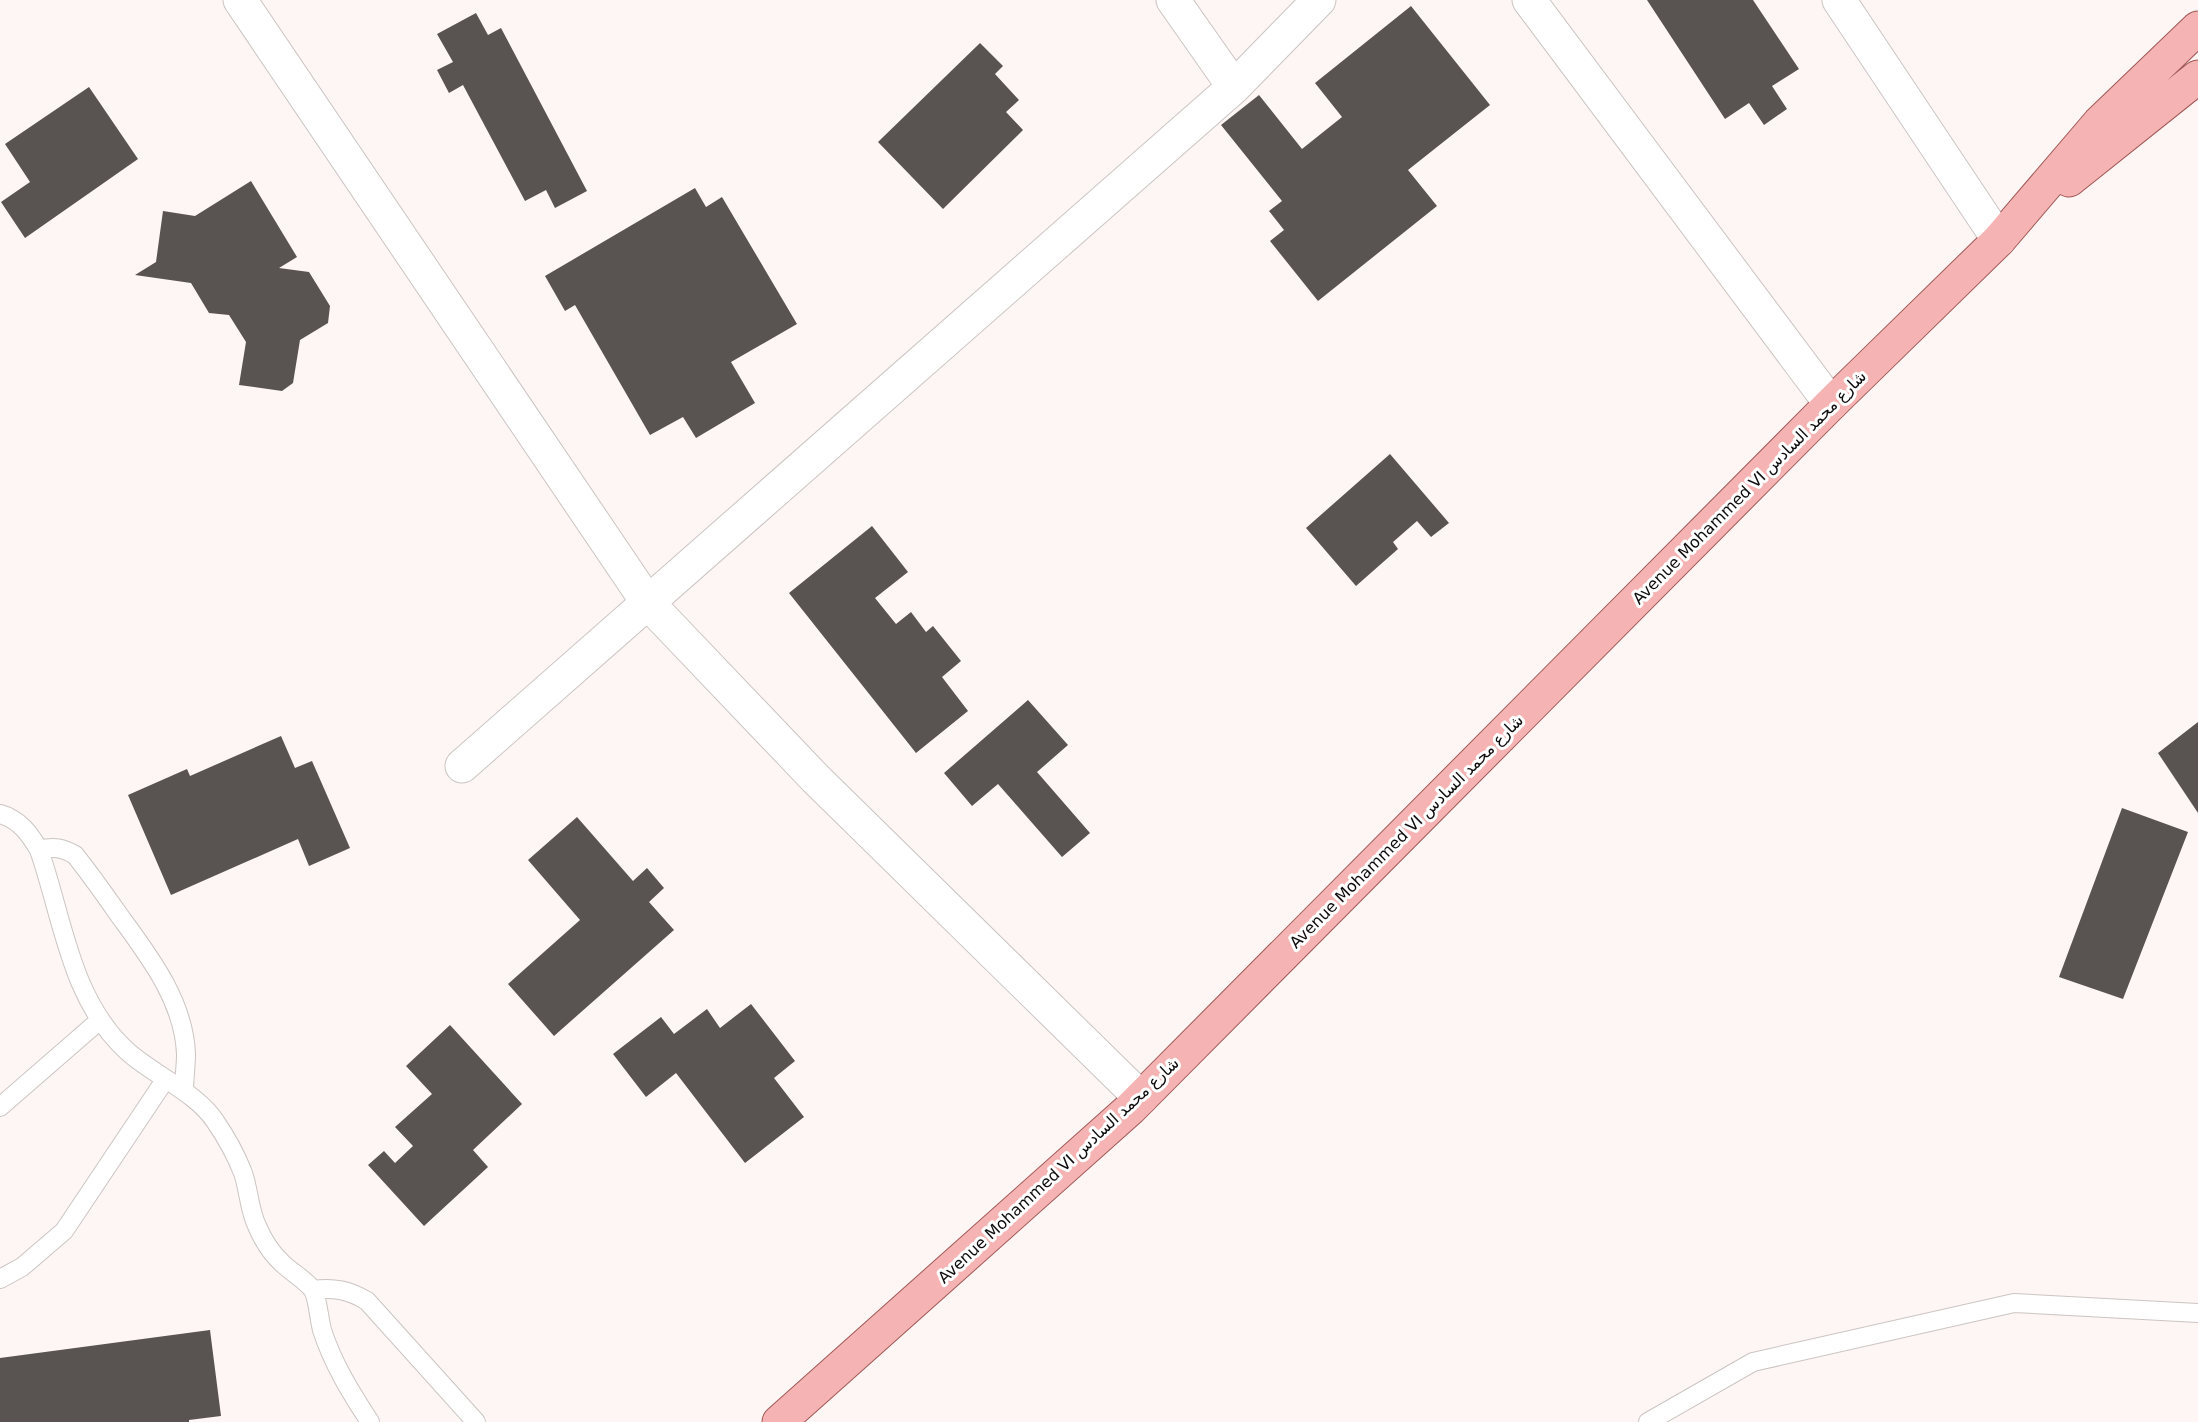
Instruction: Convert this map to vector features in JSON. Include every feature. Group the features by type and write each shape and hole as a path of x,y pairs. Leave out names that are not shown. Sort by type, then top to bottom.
{"main road":[{"name":"Avenue Mohammed VI شارع محمد السادس","path":"779,1422 1141,1098 1831,404 2007,231 2099,123 2198,28"},
{"name":"Avenue Mohammed VI شارع محمد السادس","path":"2007,231 2198,77"}],"street":[{"path":"240,0 648,603 814,778 1141,1098"},
{"path":"1173,0 1234,87"},
{"path":"462,766 1234,87 1319,0"},
{"path":"1528,0 1831,404"},
{"path":"1839,0 2007,231"}],"lane":[{"path":"0,814 8,816 21,825 39,850 75,970 100,1020 126,1050 165,1080 184,1091 213,1118 231,1147 243,1174 256,1224 267,1245 281,1263 313,1290 322,1329 333,1359 370,1422"},
{"path":"39,850 57,847 66,849 75,855 163,978 175,1004 182,1029 186,1053 184,1091"},
{"path":"0,1107 100,1020"},
{"path":"0,1279 22,1267 64,1231 165,1080"},
{"path":"313,1290 339,1289 354,1293 367,1301 476,1422"},
{"path":"1648,1422 1753,1362 2014,1303 2198,1313"}],"building":[{"path":"1647,0 1753,0 1799,69 1772,86 1787,109 1764,125 1749,103 1725,119"},
{"path":"1411,6 1490,105 1408,170 1437,206 1318,301 1270,241 1284,230 1269,211 1282,201 1221,125 1259,95 1302,149 1342,117 1315,83"},
{"path":"476,13 488,35 501,28 587,191 555,208 546,190 525,201 463,85 449,93 437,70 453,62 437,34"},
{"path":"980,43 1003,66 995,74 1019,100 1006,112 1023,130 943,209 878,142"},
{"path":"89,87 138,159 25,238 1,202 30,182 5,144"},
{"path":"251,181 297,257 279,268 309,272 330,306 328,323 300,340 293,383 282,391 239,385 246,342 229,315 209,313 191,283 135,275 156,262 163,211 195,216"},
{"path":"695,188 706,207 722,197 797,324 731,362 755,403 696,438 683,417 650,435 575,305 565,311 545,276"},
{"path":"1390,454 1449,523 1431,537 1417,521 1393,542 1398,549 1356,586 1306,528"},
{"path":"872,526 908,572 875,598 896,624 911,612 926,632 933,626 961,661 942,677 968,711 916,753 789,593"},
{"path":"1028,700 1068,745 1037,772 1090,833 1062,857 998,784 972,806 944,773"},
{"path":"2198,722 2198,813 2158,753"},
{"path":"281,736 295,768 312,761 350,848 309,866 298,839 171,895 128,795 187,769 190,776"},
{"path":"2122,808 2188,832 2123,999 2059,977"},
{"path":"577,817 633,881 647,868 664,888 649,902 674,930 554,1036 508,984 580,920 528,860"},
{"path":"751,1004 795,1061 774,1078 804,1117 745,1163 676,1073 646,1097 613,1054 661,1017 674,1034 707,1009 720,1028"},
{"path":"450,1025 522,1104 473,1150 488,1167 424,1226 368,1165 384,1151 395,1163 413,1146 395,1127 432,1094 406,1066"},
{"path":"210,1330 221,1416 189,1420 189,1422 0,1422 0,1358"}]}
